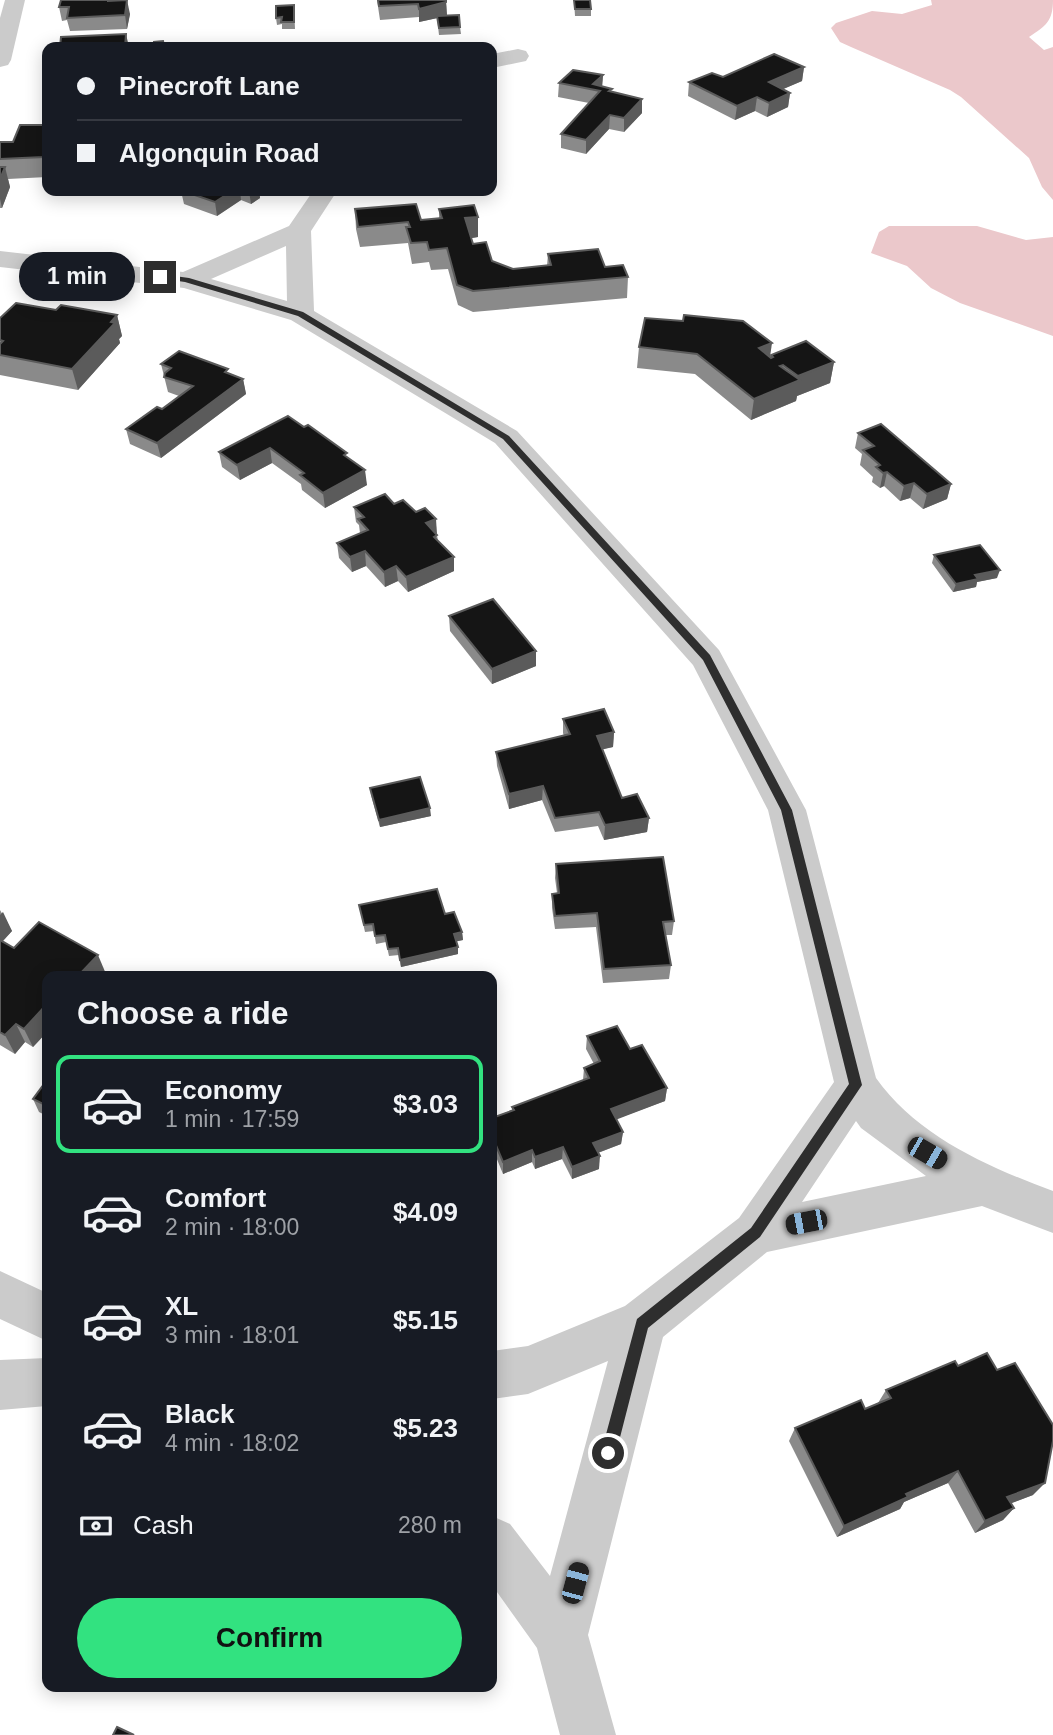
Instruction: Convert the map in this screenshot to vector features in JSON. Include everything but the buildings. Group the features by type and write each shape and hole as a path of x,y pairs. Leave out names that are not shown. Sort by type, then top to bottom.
{"street":[{"path":"0,60 15,0"},
{"path":"497,60 518,56"},
{"path":"186,280 298,231 322,196"},
{"path":"298,231 301,314"},
{"path":"0,259 186,280 301,314 506,438 707,658 787,810 856,1085 876,1114 927,1153 982,1185 1053,1212"},
{"path":"497,1374 528,1370 642,1324 755,1233 856,1085"},
{"path":"755,1233 982,1185"},
{"path":"0,1294 42,1315"},
{"path":"561,1635 642,1324"},
{"path":"0,1385 42,1382"},
{"path":"497,1549 561,1635 588,1735"}],"shaded area":[{"path":"931,0 1053,0 1052,13 1047,22 1029,37 1044,50 1053,47 1053,200 1042,187 1029,158 961,97 840,42 831,28 836,23 872,11 902,14 932,5"},
{"path":"889,226 977,226 1026,240 1053,237 1053,336 960,303 931,288 907,266 871,253 879,232"}],"route":[{"path":"160,277 186,280 301,314 506,438 707,658 787,810 856,1085 755,1233 642,1324 608,1453"}]}
